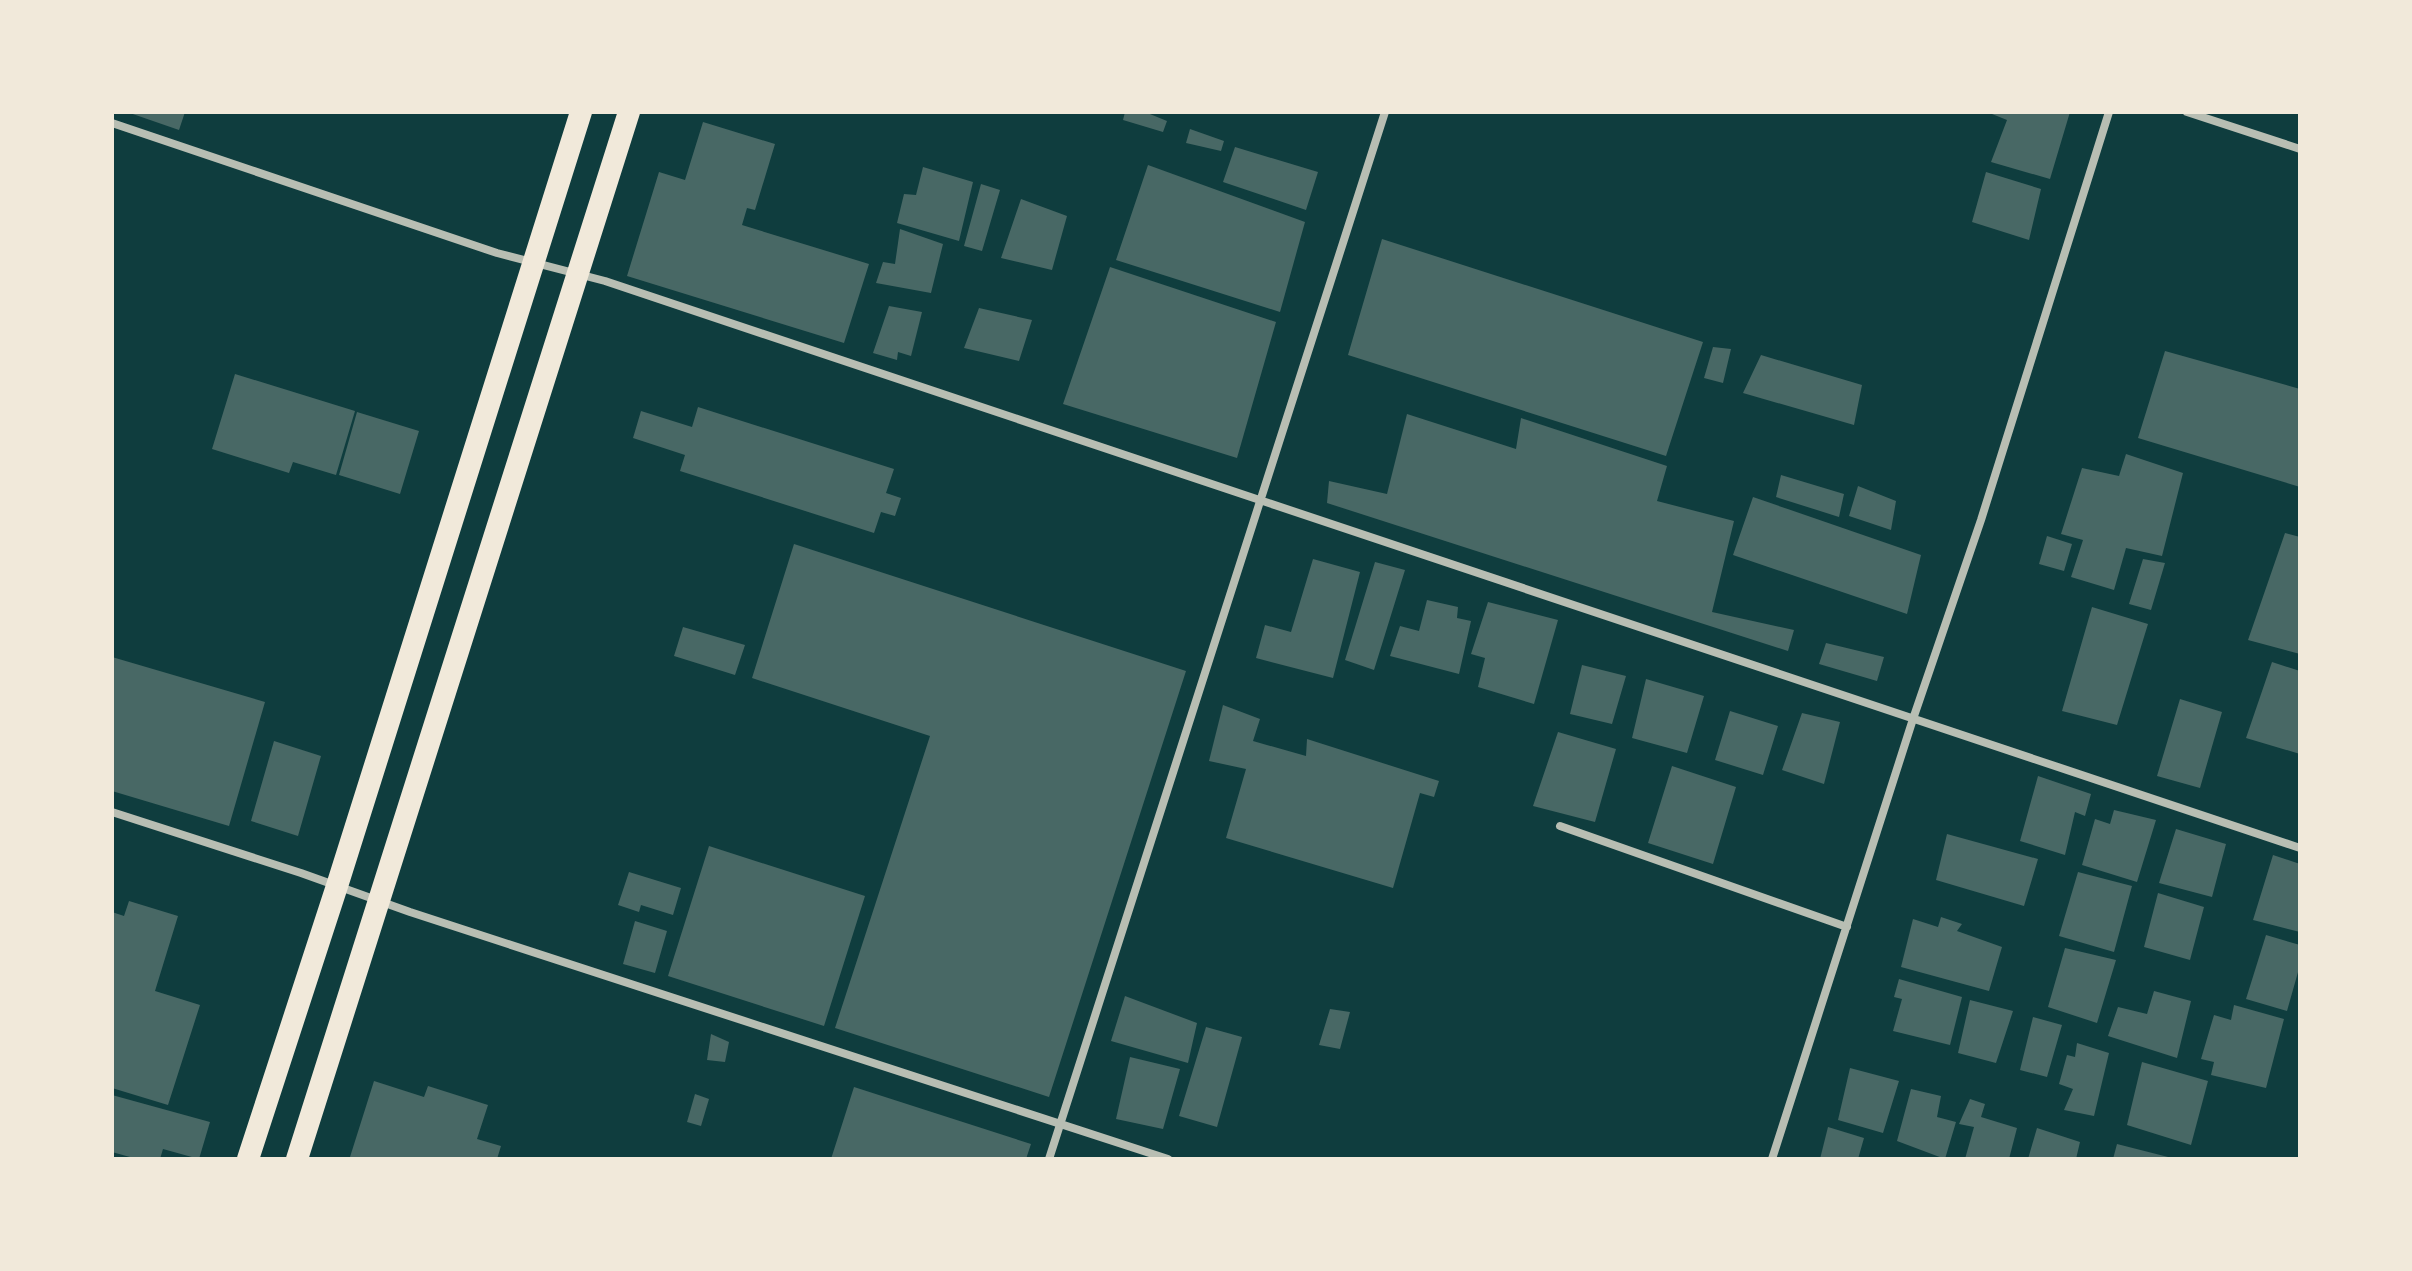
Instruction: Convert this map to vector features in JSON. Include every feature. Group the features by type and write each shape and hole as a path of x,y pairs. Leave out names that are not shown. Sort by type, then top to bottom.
{"highway":[{"path":"248,1159 581,112"},
{"path":"297,1159 629,112"}],"street":[{"path":"1049,1159 1385,112"},
{"path":"1772,1159 1913,719 1981,520 2109,112"},
{"path":"2187,112 2300,149"},
{"path":"112,123 497,253 635,291 2300,848"},
{"path":"112,812 1168,1159"},
{"path":"1560,826 1847,927"}],"building":[{"path":"127,112 185,112 179,130"},
{"path":"1125,112 1145,112 1167,121 1163,132 1123,120"},
{"path":"1987,112 2070,112 2050,179 1991,162 2007,120"},
{"path":"703,122 775,144 755,210 747,208 742,225 869,264 844,343 627,276 659,172 685,180"},
{"path":"1190,129 1224,141 1221,151 1186,143"},
{"path":"1235,147 1318,172 1306,210 1223,182"},
{"path":"1148,165 1305,222 1280,312 1116,260"},
{"path":"923,167 973,182 959,241 897,223 904,194 916,195"},
{"path":"1986,172 2041,189 2029,240 1972,222"},
{"path":"981,184 1000,190 982,251 964,246"},
{"path":"1021,199 1067,216 1052,270 1001,258"},
{"path":"900,229 943,244 931,293 876,283 883,262 895,264"},
{"path":"1382,239 1703,342 1666,456 1348,355"},
{"path":"1110,267 1276,322 1237,458 1063,404"},
{"path":"889,306 922,312 911,356 898,352 897,360 873,353"},
{"path":"979,308 1032,320 1019,361 964,348"},
{"path":"1713,347 1731,349 1723,383 1704,378"},
{"path":"2165,351 2300,389 2300,487 2138,438"},
{"path":"1761,355 1862,385 1854,425 1743,393"},
{"path":"235,374 355,411 336,475 293,462 289,473 212,449"},
{"path":"698,407 894,469 886,493 901,498 895,516 881,512 874,533 680,471 685,455 633,438 641,411 692,427"},
{"path":"357,412 419,431 400,494 339,475"},
{"path":"1407,414 1516,449 1521,418 1667,466 1657,501 1734,521 1712,612 1794,630 1788,651 1327,503 1329,481 1387,494"},
{"path":"2126,454 2183,473 2162,556 2126,548 2114,590 2071,577 2083,540 2061,534 2082,468 2119,476"},
{"path":"1781,475 1844,494 1839,517 1776,497"},
{"path":"1858,486 1896,501 1891,530 1849,516"},
{"path":"1753,497 1921,555 1907,614 1733,555"},
{"path":"2285,533 2300,537 2300,654 2248,640"},
{"path":"2047,536 2072,544 2064,571 2039,564"},
{"path":"794,544 1186,671 1049,1097 835,1028 930,736 752,678"},
{"path":"1313,559 1360,572 1333,678 1256,658 1265,625 1291,632"},
{"path":"2143,559 2165,563 2151,610 2129,604"},
{"path":"1375,562 1405,570 1374,670 1345,660"},
{"path":"1427,600 1458,607 1457,618 1471,621 1459,674 1390,656 1400,626 1419,631"},
{"path":"1488,602 1558,620 1534,704 1478,687 1485,658 1471,654"},
{"path":"2092,607 2148,624 2117,725 2062,711"},
{"path":"683,627 745,645 735,675 674,656"},
{"path":"1826,643 1884,657 1877,681 1819,664"},
{"path":"112,657 265,702 229,826 112,791"},
{"path":"2272,662 2300,671 2300,754 2246,738"},
{"path":"1582,665 1626,676 1612,724 1570,714"},
{"path":"1646,679 1704,696 1687,753 1632,738"},
{"path":"2180,699 2222,712 2200,788 2157,776"},
{"path":"1223,705 1260,719 1253,741 1306,756 1307,739 1439,781 1434,797 1420,793 1393,888 1226,838 1246,769 1209,761"},
{"path":"1730,711 1778,726 1763,775 1715,760"},
{"path":"1802,713 1840,722 1824,784 1782,770"},
{"path":"1558,732 1616,749 1595,822 1533,806"},
{"path":"274,741 321,756 298,836 251,821"},
{"path":"1672,766 1736,787 1713,864 1648,843"},
{"path":"2038,776 2091,794 2085,816 2075,812 2065,855 2020,841"},
{"path":"2114,810 2156,820 2137,882 2082,865 2095,819 2110,824"},
{"path":"2176,829 2226,844 2212,897 2159,883"},
{"path":"1947,834 2038,859 2024,906 1936,880"},
{"path":"709,846 865,896 824,1026 668,976"},
{"path":"2273,855 2300,864 2300,932 2253,920"},
{"path":"629,872 681,888 673,915 641,905 639,912 618,905"},
{"path":"2078,872 2132,886 2114,952 2059,936"},
{"path":"2158,893 2204,907 2190,960 2144,947"},
{"path":"129,901 178,916 155,991 200,1005 168,1105 112,1088 112,912 124,916"},
{"path":"1941,917 1962,924 1957,931 2002,947 1989,991 1901,967 1913,919 1938,927"},
{"path":"635,921 667,931 655,973 623,964"},
{"path":"2266,935 2300,945 2300,965 2287,1011 2246,999"},
{"path":"2065,948 2116,960 2097,1023 2048,1007"},
{"path":"1899,979 1962,997 1950,1045 1893,1031 1902,999 1894,997"},
{"path":"2154,991 2191,1001 2177,1058 2108,1036 2118,1007 2147,1014"},
{"path":"1125,996 1197,1023 1188,1063 1111,1041"},
{"path":"1970,1000 2013,1011 1996,1063 1958,1053"},
{"path":"2234,1005 2284,1019 2266,1088 2211,1075 2214,1062 2201,1059 2214,1015 2231,1020"},
{"path":"1330,1009 1350,1012 1340,1049 1319,1045"},
{"path":"2033,1017 2062,1025 2047,1077 2020,1070"},
{"path":"1206,1027 1242,1037 1217,1127 1179,1116"},
{"path":"711,1034 729,1042 725,1062 707,1060"},
{"path":"2077,1043 2109,1053 2094,1116 2064,1110 2073,1089 2059,1084 2067,1055 2075,1057"},
{"path":"1130,1057 1180,1069 1163,1129 1116,1119"},
{"path":"2142,1062 2208,1081 2191,1145 2127,1125"},
{"path":"1850,1068 1899,1081 1883,1133 1838,1120"},
{"path":"374,1081 424,1097 428,1086 488,1105 477,1139 501,1146 497,1159 350,1157"},
{"path":"854,1087 1031,1144 1026,1159 831,1159"},
{"path":"1911,1089 1941,1096 1937,1117 1956,1122 1945,1159 1897,1141"},
{"path":"695,1094 709,1099 701,1126 687,1122"},
{"path":"112,1095 210,1122 199,1159 163,1149 160,1159 137,1159 112,1152"},
{"path":"1970,1099 1985,1104 1981,1117 2017,1128 2009,1159 1965,1159 1974,1127 1959,1124"},
{"path":"1828,1127 1864,1138 1858,1159 1820,1159"},
{"path":"2037,1128 2080,1142 2076,1159 2028,1159"},
{"path":"2117,1144 2172,1158 2113,1159"}]}
